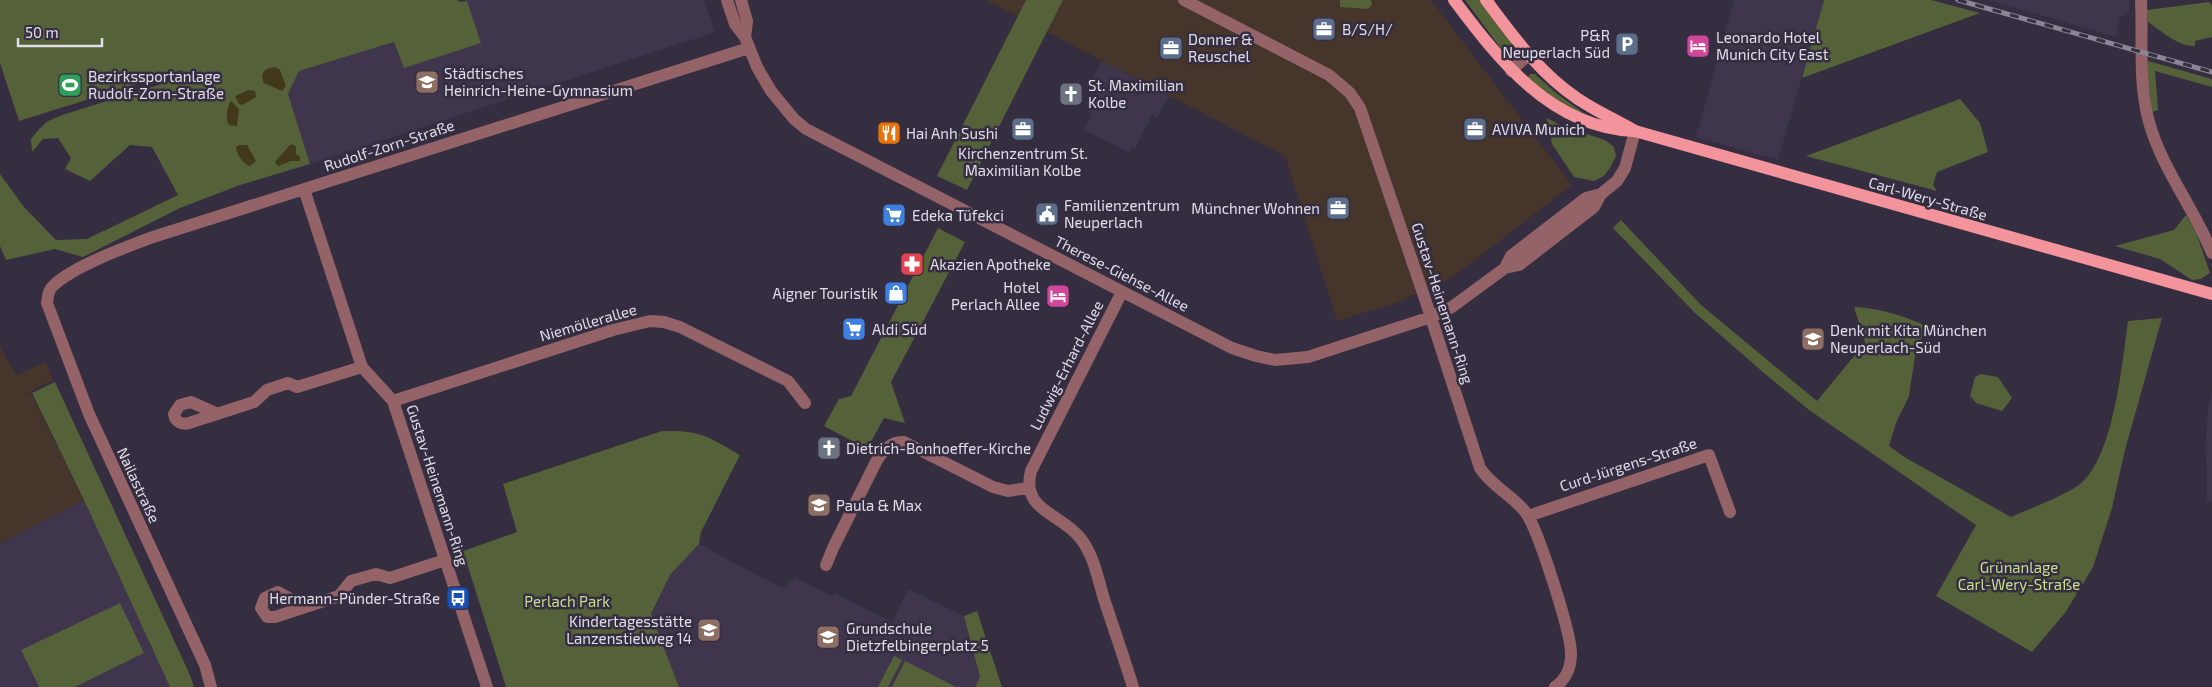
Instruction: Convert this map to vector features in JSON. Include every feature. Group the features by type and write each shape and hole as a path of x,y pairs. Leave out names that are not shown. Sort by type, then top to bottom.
{"main road":[{"name":"Carl-Wery-Straße","path":"1454,0 1491,49 1527,85 1566,111 1590,122 1613,130 1635,131 2212,294"},
{"name":"Carl-Wery-Straße","path":"1486,0 1528,55 1544,72 1578,99 1635,131"}],"street":[{"name":"Therese-Giehse-Allee","path":"727,0 735,24 747,42 757,67 780,104 806,129 1232,348 1275,360 1308,357 1431,317 1452,308 1505,268 1519,265 1526,260 1594,206 1601,194 1617,181 1625,168 1635,131"},
{"name":"Therese-Giehse-Allee","path":"741,0 747,21 747,42"},
{"name":"Gustav-Heinemann-Ring","path":"1184,0 1329,75 1350,93 1360,108 1480,468 1492,483 1523,509 1528,516 1542,549 1570,645 1570,667 1562,682 1555,687"},
{"path":"2141,0 2141,69 2149,123 2165,161 2212,253"},
{"name":"Rudolf-Zorn-Straße","path":"48,293 53,286 76,271 125,248 747,42"},
{"path":"1512,71 1528,55"},
{"name":"Gustav-Heinemann-Ring","path":"304,189 362,367 394,401 487,687"},
{"name":"Ludwig-Erhard-Allee","path":"1028,488 1035,463 1122,292"},
{"name":"Nailastraße","path":"48,293 48,312 89,414 205,665 211,687"},
{"name":"Niemöllerallee","path":"394,401 589,337 650,321 664,322 680,327 788,381 805,403"},
{"path":"218,414 254,402 267,390 288,383 297,387 362,367"},
{"path":"826,565 877,460 884,450 898,441 904,442 993,487 1008,491 1028,488 1033,499 1044,510 1077,533 1090,553 1133,687"},
{"name":"Curd-Jürgens-Straße","path":"1528,516 1709,455 1730,512"},
{"path":"305,607 339,596 351,581 376,574 390,578 445,560"}],"shaded area":[{"name":"Städtisches Heinrich-Heine-Gymnasium","path":"466,0 704,0 715,32 310,164 288,94 299,71 395,42 404,67 481,43"},
{"path":"986,0 1026,0 1018,17"},
{"path":"1063,0 1431,0 1572,185 1450,279 1396,303 1337,321 1285,156 1047,32"},
{"path":"1734,0 1824,0 1778,160 1696,137"},
{"path":"1988,0 2129,0 2129,11 2120,18 2116,37"},
{"path":"1102,61 1169,96 1157,118 1152,115 1135,148 1132,147 1129,153 1084,130 1092,114 1087,111 1097,92 1088,87"},
{"path":"0,346 16,375 46,362 53,380 30,392 84,500 0,544"},
{"path":"2212,393 2212,501 2207,502 2206,442 2208,409"},
{"path":"84,500 170,687 0,687 0,544"},
{"path":"699,544 782,588 796,578 833,596 835,593 892,622 908,589 964,616 980,677 975,687 679,687 651,615 670,575"}],"green space":[{"name":"Bezirkssportanlage Rudolf-Zorn-Straße","path":"0,0 457,0 461,2 467,1 481,43 404,68 394,42 299,71 288,94 310,164 240,185 180,208 83,257 55,249 6,260 0,246 0,174 24,207 56,240 87,239 178,195 152,147 130,145 90,181 65,169 71,158 58,138 43,139 32,152 31,139 48,121 62,115 184,77 182,70 19,121 0,63"},
{"path":"1026,0 1063,0 967,190 937,176"},
{"path":"1340,0 1371,0 1372,5 1368,9 1340,7"},
{"path":"1465,0 1482,0 1513,44 1510,50 1502,50"},
{"path":"1824,0 1931,0 1980,13 1802,78"},
{"path":"2209,2 2212,6 2212,37 2195,41 2195,46 2176,41 2148,22 2147,10"},
{"path":"2148,61 2212,79 2212,87 2155,71 2158,110 2152,112 2148,81"},
{"path":"1530,74 1535,74 1556,93 1592,119 1546,96 1528,77"},
{"path":"1960,99 1980,123 1988,152 1937,172 1933,185 1937,191 1806,156"},
{"path":"1547,118 1562,126 1605,140 1614,147 1616,156 1604,176 1594,181 1574,177 1552,144"},
{"path":"2186,215 2197,235 2210,273 2201,279 2192,280 2160,259 2115,246 2174,230"},
{"name":"Grünanlage Carl-Wery-Straße","path":"1621,220 1701,305 1817,401 1859,350 1867,348 1854,307 1894,314 1931,328 1917,343 1909,396 1896,423 1889,446 1906,458 2011,517 2074,488 2092,471 2109,432 2119,384 2128,321 2162,318 2125,450 2112,508 2093,567 2065,613 2032,652 1936,596 1976,525 1809,410 1764,373 1694,312 1613,228"},
{"path":"938,228 965,242 891,382 905,423 884,418 867,449 824,426 839,399 851,396"},
{"path":"1981,374 1998,377 2012,398 2002,411 1976,403 1970,396 1975,377"},
{"path":"55,382 194,687 170,687 84,500 32,393"},
{"name":"Perlach Park","path":"662,431 695,433 720,443 740,455 701,532 699,544 670,575 651,614 679,687 506,687 463,551 517,532 503,484"},
{"path":"120,603 144,653 75,687 39,687 21,650"},
{"path":"977,611 1002,687 975,687 980,677 964,616"},
{"path":"894,656 902,660 888,687 878,687"},
{"path":"905,661 956,687 892,687"}],"sand":[{"path":"275,67 280,70 286,86 282,91 264,83 262,76 264,72"},
{"path":"248,90 255,91 256,97 242,105 239,104 235,96"},
{"path":"231,101 239,109 237,126 229,125 227,119 228,106"},
{"path":"291,144 296,146 296,154 300,157 300,161 291,161 278,166 275,162"},
{"path":"247,145 256,161 250,166 239,156 236,147"}],"railway":[{"path":"1958,0 2212,72"}],"place":[{"name":"B/S/H/","path":"1324,29"},
{"name":"P&R Neuperlach Süd","path":"1627,44"},
{"name":"Leonardo Hotel Munich City East","path":"1698,46"},
{"name":"Donner & Reuschel","path":"1171,48"},
{"name":"Städtisches Heinrich-Heine-Gymnasium","path":"427,82"},
{"name":"Bezirkssportanlage Rudolf-Zorn-Straße","path":"70,85"},
{"name":"St. Maximilian Kolbe","path":"1071,94"},
{"name":"Kirchenzentrum St. Maximilian Kolbe","path":"1023,129"},
{"name":"AVIVA Munich","path":"1475,129"},
{"name":"Hai Anh Sushi","path":"889,133"},
{"name":"Münchner Wohnen","path":"1338,208"},
{"name":"Familienzentrum Neuperlach","path":"1047,214"},
{"name":"Edeka Tüfekci","path":"894,215"},
{"name":"Akazien Apotheke","path":"912,264"},
{"name":"Aigner Touristik","path":"896,293"},
{"name":"Hotel Perlach Allee","path":"1058,296"},
{"name":"Aldi Süd","path":"854,329"},
{"name":"Denk mit Kita München Neuperlach-Süd","path":"1813,339"},
{"name":"Dietrich-Bonhoeffer-Kirche","path":"829,448"},
{"name":"Paula & Max","path":"819,505"},
{"name":"Hermann-Pünder-Straße","path":"458,598"},
{"name":"Kindertagesstätte Lanzenstielweg 14","path":"709,630"},
{"name":"Grundschule Dietzfelbingerplatz 5","path":"828,637"}]}
